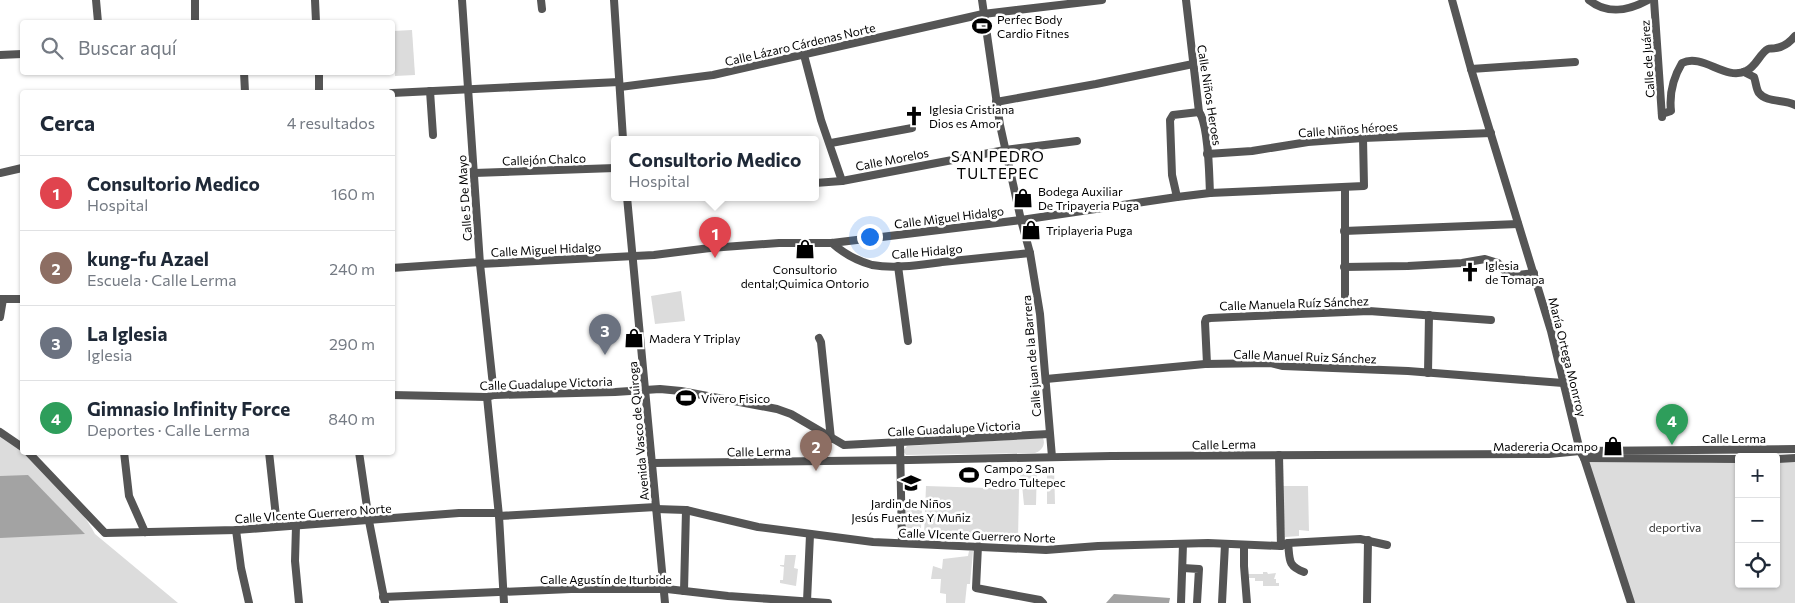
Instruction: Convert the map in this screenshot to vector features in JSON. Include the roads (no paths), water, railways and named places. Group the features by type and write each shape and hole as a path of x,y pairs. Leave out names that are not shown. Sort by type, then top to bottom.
{"street":[{"path":"96,0 98,20"},
{"path":"194,0 195,20"},
{"path":"315,0 316,20"},
{"name":"Calle 5 De Mayo","path":"462,0 504,603"},
{"path":"541,0 542,9"},
{"path":"614,0 623,136"},
{"name":"Calle juan de la Barrera","path":"982,0 996,102 1005,150 1030,253 1040,314 1052,457"},
{"name":"Calle Lázaro Cárdenas Norte","path":"395,93 619,84 713,75 983,14 1102,0"},
{"name":"Calle Niños Heroes","path":"1186,0 1199,112 1203,117 1208,154 1210,194"},
{"name":"María Ortega Monrroy","path":"1452,0 1471,69 1551,331 1582,455 1631,603"},
{"path":"1589,0 1609,10 1624,10 1648,0"},
{"name":"Calle de Juárez","path":"1654,0 1662,115 1671,111 1670,102 1674,79 1682,63 1694,60 1729,72 1744,72"},
{"path":"1795,36 1786,45 1768,49 1753,66 1744,72 1754,77 1760,94 1769,100 1780,100 1795,105"},
{"path":"0,55 20,54"},
{"name":"Calle Morelos","path":"804,55 821,120 842,180"},
{"path":"1471,69 1574,62"},
{"path":"996,102 1193,64"},
{"path":"244,75 245,90"},
{"path":"318,75 320,90"},
{"path":"430,91 433,135"},
{"path":"1176,197 1172,175 1170,120 1173,115 1199,112"},
{"path":"830,143 912,128"},
{"name":"Calle Niños héroes","path":"1208,154 1252,151 1308,142 1491,133"},
{"path":"1345,311 1345,188 1364,186 1363,138"},
{"name":"Calle Morelos","path":"819,183 1005,150 1077,142"},
{"path":"0,173 20,168"},
{"name":"Callejón Chalco","path":"474,174 611,168"},
{"name":"Calle Miguel Hidalgo","path":"395,268 632,256 779,242 832,242 1021,220 1176,197 1345,188"},
{"name":"Avenida Vasco de Quiroga","path":"627,201 665,603"},
{"path":"1344,231 1518,224"},
{"name":"Calle Hidalgo","path":"832,242 840,250 864,262 881,266 1030,253"},
{"path":"1344,267 1462,263 1485,259 1498,263 1509,276 1534,273"},
{"path":"898,266 908,341"},
{"path":"0,317 2,299 20,299"},
{"name":"Calle Manuela Ruíz Sánchez","path":"1206,364 1206,319 1345,311 1391,312 1491,320"},
{"path":"1428,373 1429,315"},
{"path":"818,338 821,342 831,438"},
{"name":"Calle Manuel Ruiz Sánchez","path":"1046,379 1206,364 1271,363 1283,366 1428,373 1563,383"},
{"name":"Calle Guadalupe Victoria","path":"395,396 490,396 660,388 777,409 790,414 844,445 1049,434"},
{"path":"0,432 20,446"},
{"path":"900,443 902,543"},
{"path":"844,445 844,461"},
{"name":"Calle Lerma","path":"1769,453 1795,449"},
{"name":"Calle Lerma","path":"1582,455 1735,453"},
{"name":"Calle Lerma","path":"653,463 1052,457 1541,454 1735,459"},
{"name":"Calle VIcente Guerrero Norte","path":"31,455 105,534 236,530 459,513 498,515 656,508 686,510 758,527 873,542 1046,550 1098,546 1244,545 1368,540 1387,545"},
{"path":"124,455 129,496 145,532"},
{"path":"269,455 277,526"},
{"path":"359,455 369,521 384,600"},
{"path":"1279,455 1284,544 1290,564 1295,569 1304,572"},
{"name":"Calle Lerma","path":"1780,459 1795,458"},
{"path":"684,591 686,510"},
{"path":"296,526 295,561 299,603"},
{"path":"236,530 241,568 249,603"},
{"path":"807,601 810,535"},
{"path":"1368,540 1368,603"},
{"path":"1181,603 1183,544"},
{"path":"1222,603 1224,544"},
{"path":"1244,545 1247,603"},
{"path":"971,593 977,546"},
{"path":"977,546 976,588 1040,600 1043,603"},
{"path":"1182,568 1199,569 1197,603"},
{"name":"Calle Agustín de Iturbide","path":"384,600 571,588 684,591 828,603"}],"place":[{"name":"Perfec Body Cardio Fitnes","path":"982,26"},
{"name":"Iglesia Cristiana Dios es Amor","path":"914,116"},
{"name":"Bodega Auxiliar De Tripayeria Puga","path":"1023,198"},
{"name":"Triplayeria Puga","path":"1031,230"},
{"name":"Consultorio dental;Quimica Ontorio","path":"805,249"},
{"name":"Consultorio Medico","path":"715,258"},
{"name":"Iglesia de Tomapa","path":"1470,272"},
{"name":"Madera Y Triplay","path":"634,338"},
{"name":"La Iglesia","path":"605,355"},
{"name":"Vivero Fisico","path":"686,398"},
{"name":"Gimnasio Infinity Force","path":"1672,445"},
{"name":"Madereria Ocampo","path":"1613,446"},
{"name":"kung-fu Azael","path":"816,471"},
{"name":"Campo 2 San Pedro Tultepec","path":"969,475"},
{"name":"Jardin de Niños Jesús Fuentes Y Muñiz","path":"911,483"}],"district":[{"name":"SAN PEDRO TULTEPEC","path":"998,164"}],"park label":[{"name":"deportiva","path":"1675,527"}]}
